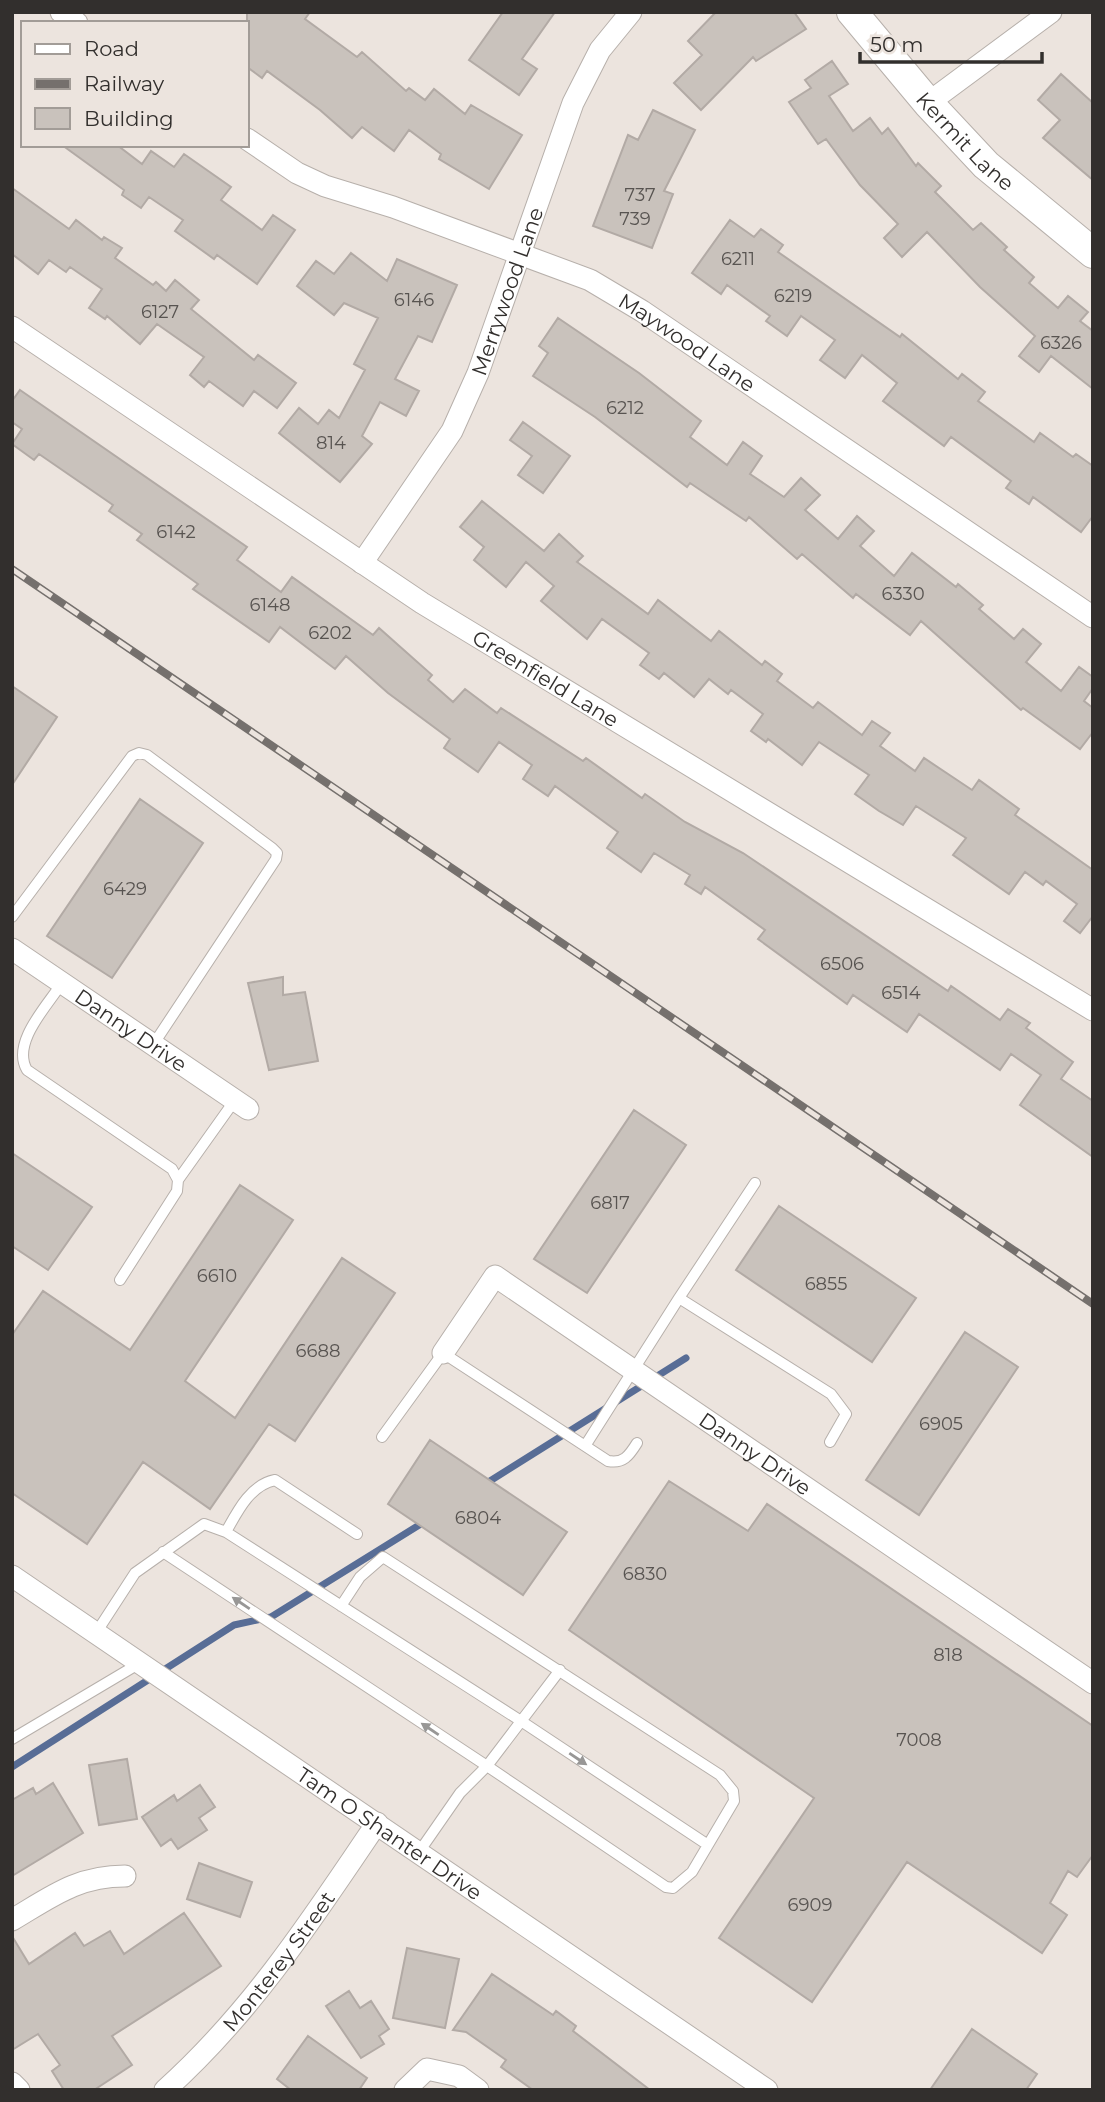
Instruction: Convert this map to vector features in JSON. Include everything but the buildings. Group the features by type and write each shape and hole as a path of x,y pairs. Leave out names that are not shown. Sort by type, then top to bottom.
{"street":[{"name":"Merrywood Lane","path":"362,563 452,431 478,373 586,76 600,50 631,12"},
{"name":"Kermit Lane","path":"852,12 928,103 986,165 1093,253"},
{"path":"928,103 1051,12"},
{"name":"Maywood Lane","path":"248,140 297,173 326,187 393,207 590,280 642,311 1093,617"},
{"name":"Greenfield Lane","path":"12,327 362,563 1093,1010"},
{"name":"Danny Drive","path":"12,949 242,1104"},
{"name":"Danny Drive","path":"443,1353 495,1276 1093,1683"},
{"name":"Tam O Shanter Drive","path":"12,1576 767,2090"},
{"name":"Monterey Street","path":"165,2090 205,2054 284,1959 377,1823"},
{"path":"12,1920 63,1890 97,1876 125,1877"},
{"path":"405,2090 427,2068 458,2076 478,2090"},
{"path":"12,2083 19,2090"}],"lane":[{"path":"12,917 132,756 139,753 147,755 272,848 277,853 276,859 153,1045"},
{"path":"62,983 23,1045 21,1059 27,1070 172,1169 178,1180 177,1191 120,1280"},
{"path":"178,1180 242,1104"},
{"path":"585,1446 755,1183"},
{"path":"679,1298 831,1394 846,1414 830,1442"},
{"path":"382,1437 443,1353 608,1461 617,1462 631,1454 637,1443"},
{"path":"226,1532 240,1507 255,1490 263,1482 275,1480 357,1534"},
{"path":"96,1633 135,1573 204,1524 226,1532 521,1721 708,1845"},
{"path":"163,1552 666,1887 673,1888 682,1883 734,1801 728,1782 383,1557 360,1577 341,1606"},
{"path":"12,1739 140,1663"},
{"path":"419,1852 460,1793 487,1766 560,1670"}],"waterway":[{"path":"482,1486 686,1358"},
{"path":"12,1767 234,1625 271,1617 424,1522"}],"railway":[{"path":"12,569 1093,1304"}]}
